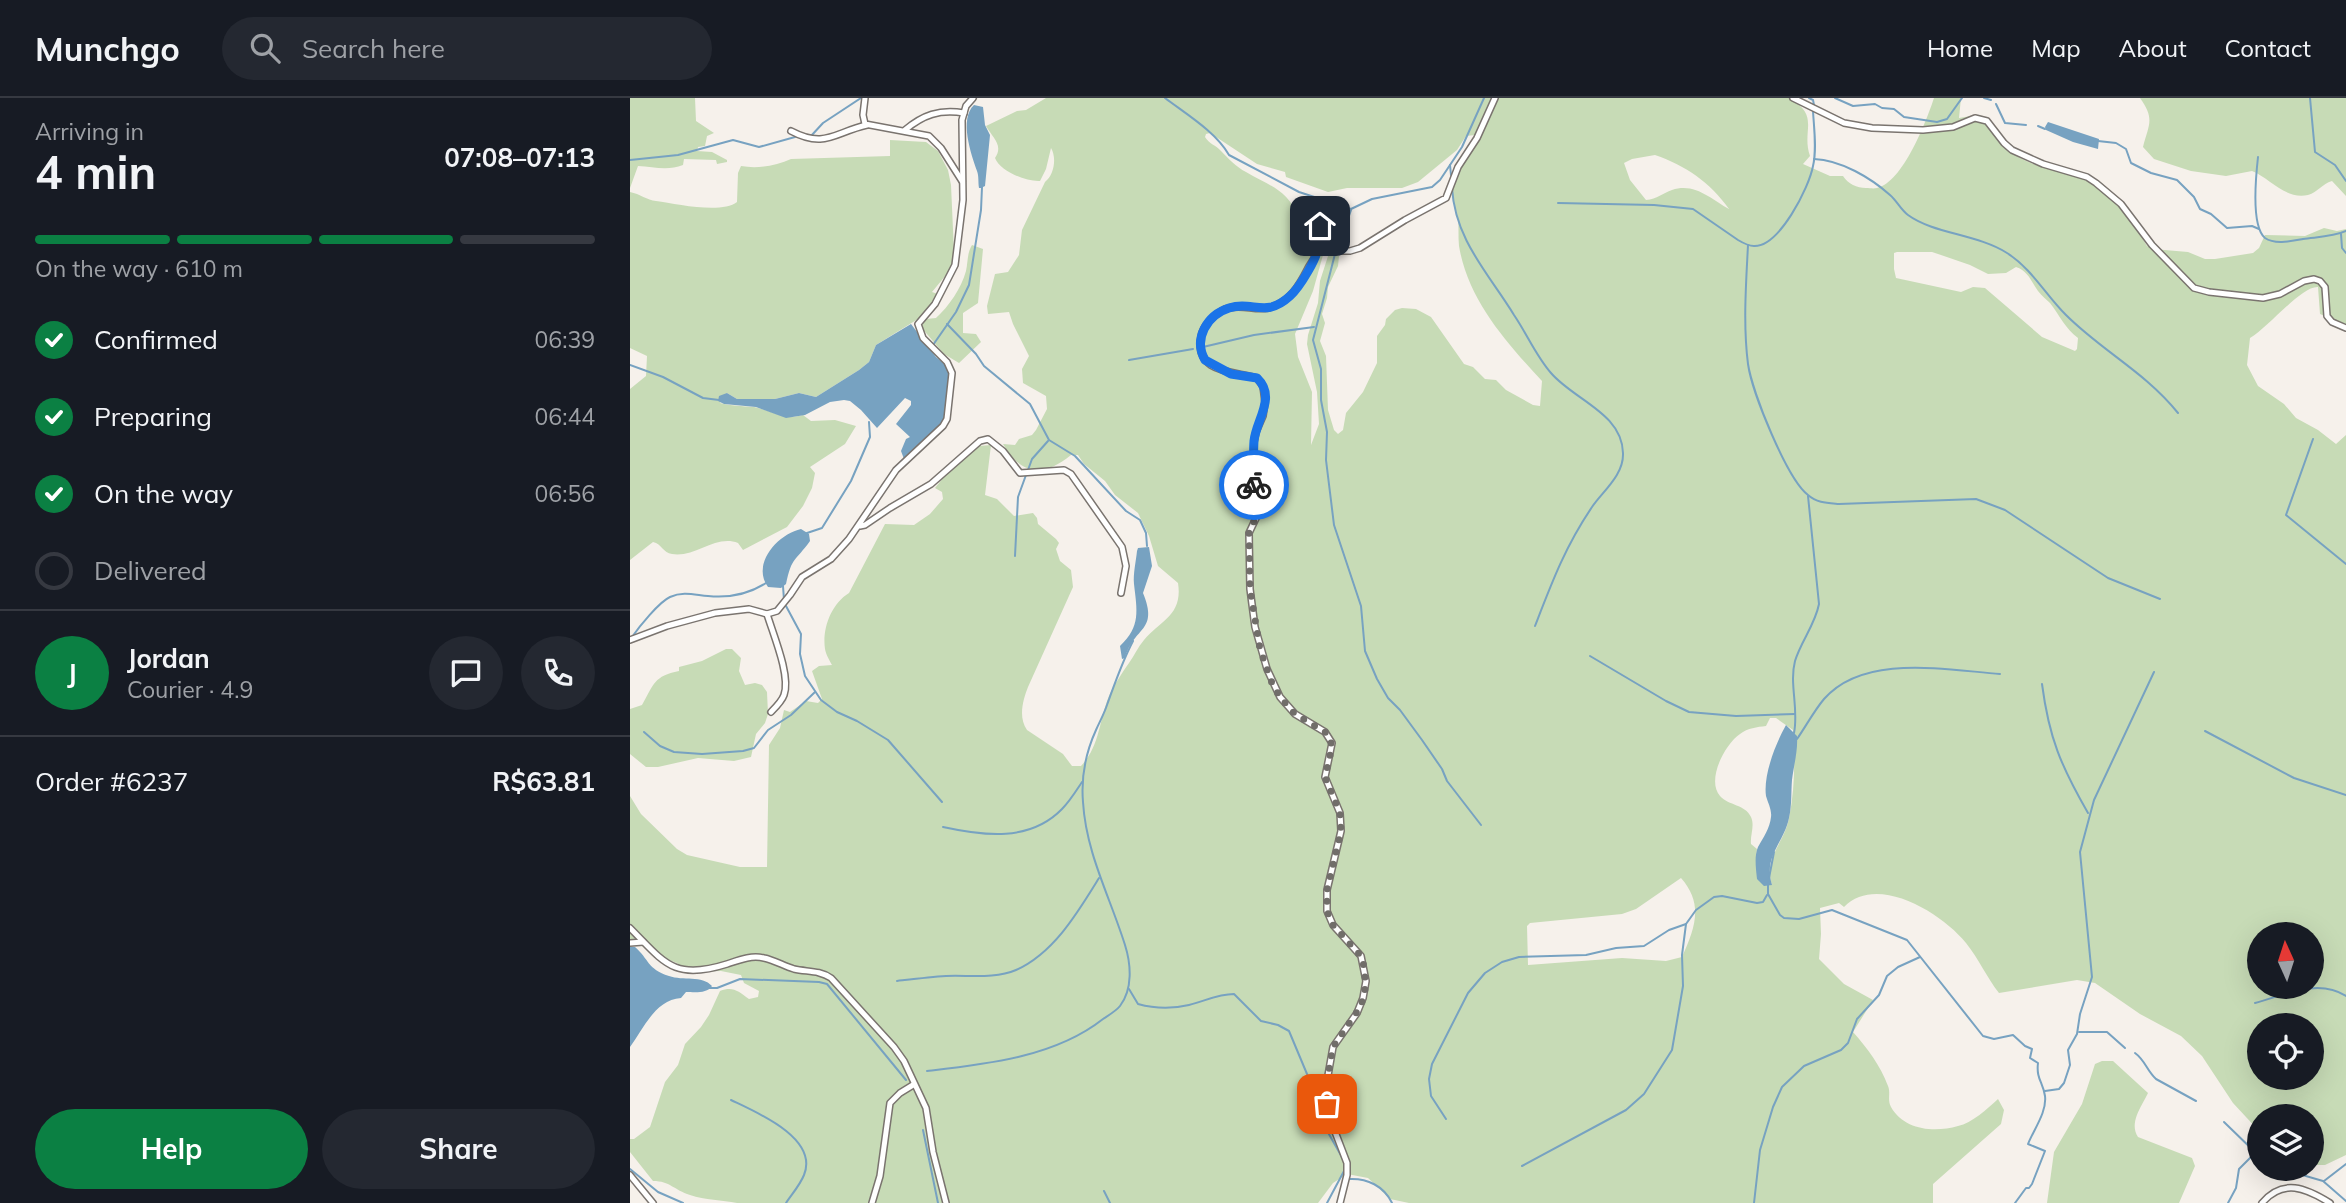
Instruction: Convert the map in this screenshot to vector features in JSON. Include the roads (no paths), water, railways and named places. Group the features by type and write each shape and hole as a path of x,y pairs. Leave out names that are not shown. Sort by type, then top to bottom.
{"street":[{"path":"865,98 864,121 867,125"},
{"path":"630,640 667,626 715,613 748,609 767,614 777,611 802,577 831,559 860,526 891,476 936,435 947,419 952,373 947,362 923,338 918,324 935,304 955,265 964,184 961,134 964,113 973,98"},
{"path":"1340,1203 1347,1163 1329,1116 1327,1081 1333,1047 1357,1013 1366,981 1361,956 1333,925 1327,911 1327,890 1341,831 1340,813 1325,777 1332,743 1325,732 1295,714 1280,697 1266,669 1254,620 1250,589 1249,533 1258,512 1254,485 1254,442 1264,410 1264,386 1257,378 1231,374 1205,360 1201,354 1200,338 1208,323 1227,308 1272,307 1280,304 1296,290 1318,250 1318,244 1310,230 1312,223 1320,226 1334,245 1343,251 1350,251 1360,248 1446,198 1458,167 1477,138 1495,98"},
{"path":"1793,98 1844,123 1872,128 1923,131 1953,127 1975,118 1987,121 2012,150 2043,164 2087,177 2096,183 2121,204 2152,245 2199,290 2263,298 2287,292 2304,281 2314,279 2325,287 2328,316 2332,322 2346,328"},
{"path":"905,130 931,113 964,113"},
{"path":"791,131 807,139 821,139 867,125 929,136 941,148 964,184"},
{"path":"860,526 931,485 979,441 988,439 1003,451 1020,473 1064,470 1071,474 1124,553 1126,566 1121,593"},
{"path":"767,614 779,653 785,687 784,697 771,712"},
{"path":"630,928 665,964 683,969 707,969 743,959 763,957 793,968 826,975 904,1061 926,1108 933,1152 946,1203"},
{"path":"630,943 643,942"},
{"path":"872,1203 880,1176 890,1103 913,1085"},
{"path":"630,1175 653,1203"},
{"path":"2262,1203 2275,1191 2292,1188 2307,1191 2330,1203"}],"water":[{"path":"974,105 983,107 985,125 990,135 985,186 981,188 969,146 967,128 967,119"},
{"path":"2048,122 2099,139 2098,149 2046,130"},
{"path":"911,324 936,357 947,366 950,380 946,415 941,426 904,459 901,451 906,439 910,437 896,424 911,405 911,401 905,398 877,428 850,401 830,402 805,415 786,418 756,407 718,401 719,396 727,393 737,399 775,399 799,393 816,397 859,370 869,362 876,345"},
{"path":"801,529 809,534 810,541 792,564 786,584 781,588 768,587 763,569 770,551 784,537"},
{"path":"1149,547 1152,566 1143,593 1147,606 1147,622 1122,659 1120,646 1131,632 1136,618 1134,580 1137,551 1138,548"},
{"path":"1786,725 1797,736 1790,813 1770,866 1772,885 1764,886 1757,879 1756,854 1771,817 1766,796 1768,769"},
{"path":"630,947 640,951 652,967 662,973 698,979 712,986 704,991 686,992 681,998 657,1009 630,1047"}],"waterway":[{"path":"811,136 823,123 861,98"},
{"path":"1165,98 1209,131 1229,155 1299,192 1351,209 1372,199 1432,187 1440,180 1462,147 1484,98"},
{"path":"1809,98 1814,105"},
{"path":"1835,98 1853,106 1875,104 1894,109 1904,117 1937,122 1947,119 1962,98"},
{"path":"1984,98 1991,100"},
{"path":"2310,98 2315,152 2335,165 2346,181"},
{"path":"1996,104 2005,123 2026,125"},
{"path":"1558,203 1654,205 1693,209 1744,243 1754,246 1764,244 1783,227 1806,188 1815,153 1813,111"},
{"path":"2038,126 2045,129"},
{"path":"630,160 678,155 733,140 759,147 795,137"},
{"path":"2098,141 2116,143 2126,149 2131,163 2151,173 2177,180 2194,197 2200,209 2211,214 2227,228 2252,226 2259,229"},
{"path":"2258,157 2256,212 2265,238 2284,242 2330,236 2346,231"},
{"path":"1814,159 1845,166 1865,176 1918,221 1983,242 2016,259 2066,315 2152,385 2178,413"},
{"path":"1450,165 1451,175"},
{"path":"933,345 956,312 969,285 982,187"},
{"path":"1452,188 1454,207 1466,240 1541,359 1561,383 1606,417 1621,439 1623,453 1620,468 1574,536 1535,626"},
{"path":"1340,242 1351,210"},
{"path":"2341,234 2342,248 2346,253"},
{"path":"1748,245 1745,319 1751,377 1763,414 1781,454 1790,472 1811,498 1839,504 1976,499 2005,510 2108,578 2160,599"},
{"path":"1336,250 1313,340 1321,369 1321,400 1327,432 1326,460 1334,525 1361,606 1365,651 1388,698 1422,740 1447,781 1481,825"},
{"path":"947,324 984,366 1030,404 1049,440 1075,456 1126,511 1140,520 1146,533 1147,546"},
{"path":"1203,347 1254,335 1314,327"},
{"path":"1129,360 1193,349"},
{"path":"630,365 663,377 703,398 719,400"},
{"path":"807,533 822,528 851,481 870,437 869,422"},
{"path":"2313,439 2286,515 2346,564"},
{"path":"1028,470 1032,459 1048,441"},
{"path":"1015,556 1018,497 1026,475"},
{"path":"1794,733 1793,670 1819,604 1808,496"},
{"path":"632,637 655,609 670,597 684,594 731,596 766,583"},
{"path":"783,586 784,600"},
{"path":"786,606 801,634 800,654 805,676 821,700 837,712 888,740 942,802"},
{"path":"927,1071 1020,1057 1064,1042 1114,1011 1124,999 1129,984 1129,960 1089,839 1083,784 1092,738 1133,641"},
{"path":"1590,656 1689,712 1736,716 1795,714"},
{"path":"1797,739 1824,699 1841,685 1861,675 1907,668 2000,674"},
{"path":"2045,1091 2059,1089 2064,1083 2070,1065 2068,1050 2077,1034 2080,1014 2092,977 2080,852 2094,800 2154,672"},
{"path":"2042,684 2048,720 2058,751 2070,781 2088,813"},
{"path":"644,732 660,746 674,752 702,754 743,751 754,748 768,730 791,715 815,692"},
{"path":"2205,731 2294,778 2346,795"},
{"path":"943,827 974,833 1021,832 1049,820 1062,809 1082,782"},
{"path":"1769,878 1774,852"},
{"path":"897,981 946,976 991,976 1008,973 1030,963 1074,918 1099,878"},
{"path":"1768,883 1768,894 1784,918 1799,919 1832,910 1907,940 1983,1036 1994,1039 2013,1035 2032,1049 2030,1058 2038,1063 2045,1102 2028,1144 2045,1151 2032,1184 2015,1203"},
{"path":"1522,1166 1626,1110 1644,1094 1672,1050 1683,986 1682,955 1686,924 1696,910 1714,897 1757,903 1763,902 1767,895"},
{"path":"1446,1119 1431,1096 1429,1079 1432,1064 1468,993 1485,973 1502,962 1519,957 1586,955 1616,948 1644,946 1669,930 1686,924"},
{"path":"1754,1203 1760,1150 1782,1087 1804,1066 1841,1050 1848,1043 1857,1019 1879,995 1887,976 1898,967 1920,957"},
{"path":"708,988 717,988 740,979 827,984 906,1080"},
{"path":"2255,1003 2313,988 2324,988 2346,996"},
{"path":"1129,989 1138,1004 1164,1008 1234,994 1261,1021 1289,1031 1307,1074 1321,1120 1343,1159"},
{"path":"2079,1032 2107,1032 2125,1048"},
{"path":"2135,1053 2156,1079 2196,1101"},
{"path":"731,1100 783,1128 802,1149 806,1162 804,1175 786,1203"},
{"path":"2224,1122 2247,1144"},
{"path":"923,1130 938,1203"},
{"path":"2228,1203 2236,1188 2239,1169 2247,1161"},
{"path":"2324,1181 2346,1164"},
{"path":"630,1169 658,1192 683,1203"},
{"path":"1327,1203 1344,1171"},
{"path":"1349,1179 1374,1184 1392,1203"},
{"path":"2323,1181 2346,1201"},
{"path":"1104,1191 1110,1203"}]}
